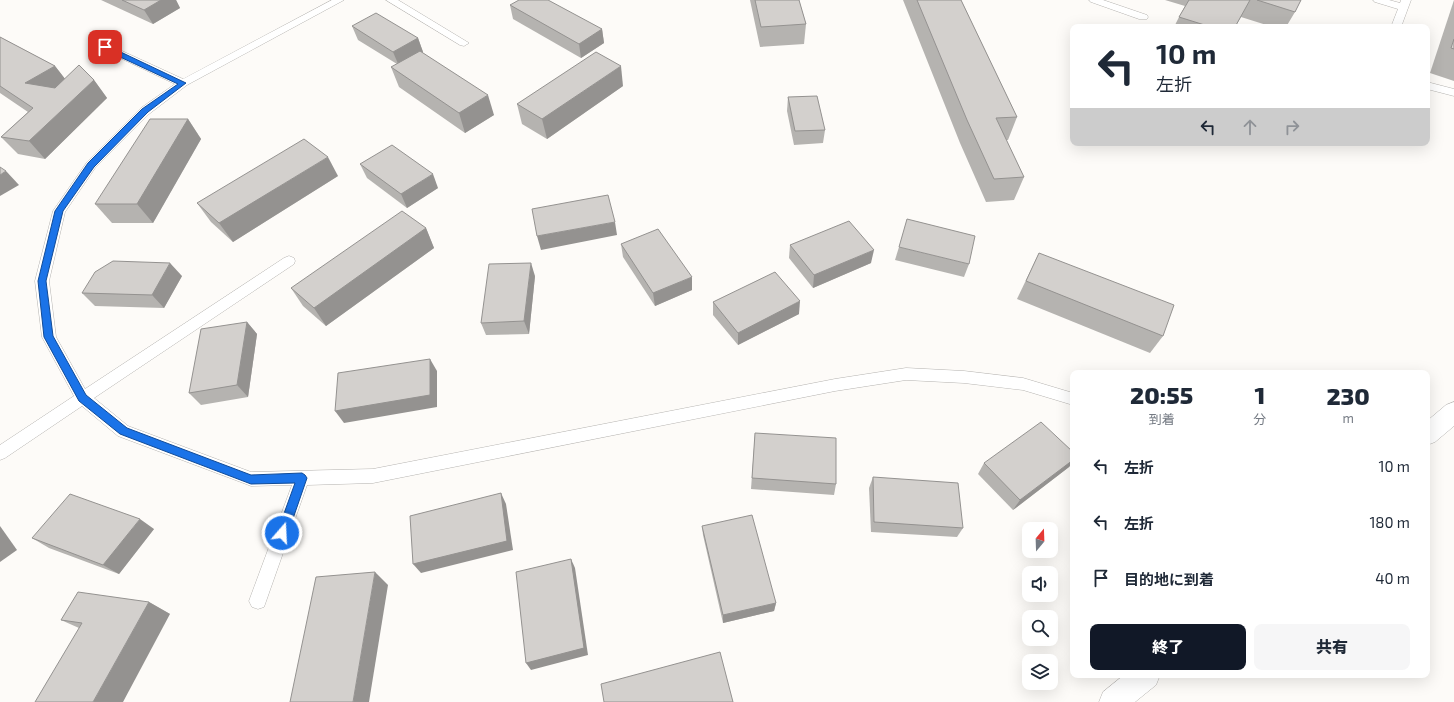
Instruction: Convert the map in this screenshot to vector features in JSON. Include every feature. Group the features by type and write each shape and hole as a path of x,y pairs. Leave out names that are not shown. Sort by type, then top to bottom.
{"main road":[{"path":"1430,432 1454,412"},
{"path":"1113,702 1142,678"}],"lane":[{"path":"339,0 183,83 145,111 91,165 59,211 42,281 49,337 83,398 123,431 251,479 373,476 835,385 906,374 964,376 1023,384 1070,399"},
{"path":"391,0 464,43"},
{"path":"1094,0 1144,17"},
{"path":"1378,0 1404,4 1397,24"},
{"path":"105,47 183,83"},
{"path":"1430,86 1454,93"},
{"path":"0,453 289,261"},
{"path":"258,601 302,478"}],"building":[{"path":"122,0 161,0 144,10"},
{"path":"519,0 548,0 602,29 579,44 510,5"},
{"path":"755,0 799,0 806,24 761,27"},
{"path":"917,0 961,0 1017,117 996,118 1024,177 994,179 967,120"},
{"path":"1189,0 1250,0 1237,24 1201,24 1179,17"},
{"path":"1257,0 1301,0 1295,12"},
{"path":"376,13 418,38 393,52 352,26"},
{"path":"0,37 55,66 25,83 55,88 79,65 94,80 29,141 1,137 33,108 0,86"},
{"path":"1454,39 1454,49 1451,48"},
{"path":"420,51 488,95 459,113 391,67"},
{"path":"596,52 621,66 542,119 517,104"},
{"path":"817,96 825,130 795,131 788,97"},
{"path":"150,119 188,119 137,204 95,204"},
{"path":"304,139 328,157 219,223 197,203"},
{"path":"392,145 433,174 401,194 360,164"},
{"path":"0,167 6,171 0,175"},
{"path":"608,195 615,222 537,236 532,209"},
{"path":"402,211 426,228 314,308 291,288"},
{"path":"907,219 975,236 969,264 899,247"},
{"path":"849,221 874,250 814,275 790,245"},
{"path":"658,229 692,277 653,293 621,244"},
{"path":"1039,253 1174,305 1163,336 1026,281"},
{"path":"113,261 170,263 152,295 82,293 95,272"},
{"path":"531,263 524,321 481,323 489,264"},
{"path":"775,272 800,301 738,333 713,302"},
{"path":"247,322 237,385 189,393 201,329"},
{"path":"430,359 430,395 335,411 338,373"},
{"path":"1041,422 1070,449 1070,462 1020,500 984,463"},
{"path":"755,433 836,438 836,484 752,478"},
{"path":"873,477 958,483 963,528 874,522"},
{"path":"501,493 507,541 413,564 410,516"},
{"path":"70,494 140,519 103,565 32,538"},
{"path":"752,515 776,603 723,615 702,526"},
{"path":"571,559 584,648 526,663 516,572"},
{"path":"375,572 353,702 290,702 316,577"},
{"path":"78,592 149,602 93,702 35,702 82,623 61,620"},
{"path":"720,652 733,702 604,702 601,684"}],"route":[{"path":"105,47 183,83 145,111 91,165 59,211 42,281 49,337 83,398 123,431 251,479 302,478 282,533"}]}
